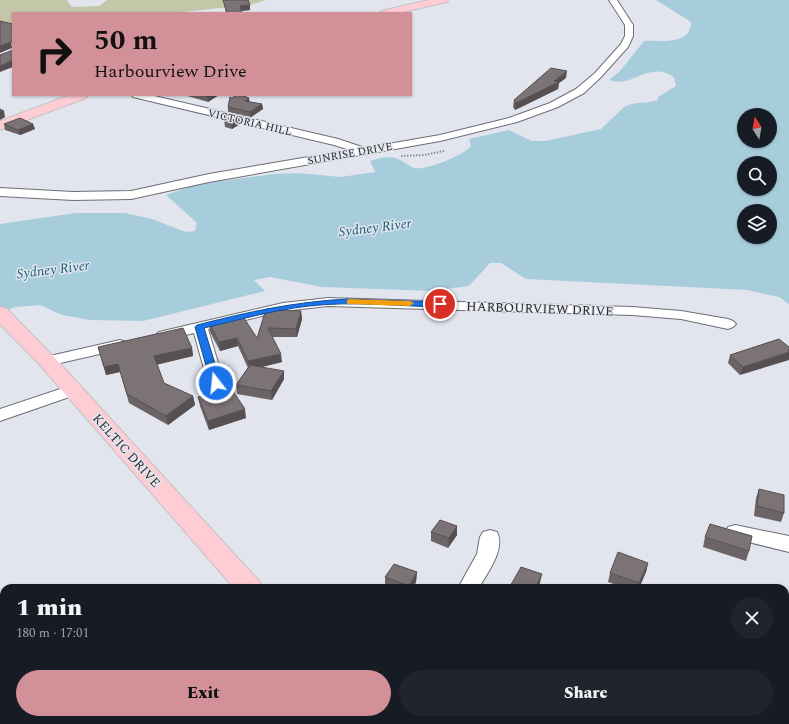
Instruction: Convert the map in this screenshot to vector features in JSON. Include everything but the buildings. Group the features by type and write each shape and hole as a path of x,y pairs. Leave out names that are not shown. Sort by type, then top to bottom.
{"main road":[{"path":"389,12 443,0"},
{"path":"0,126 79,96"},
{"name":"KELTIC DRIVE","path":"0,314 46,361 246,584"}],"street":[{"name":"SUNRISE DRIVE","path":"0,192 73,196 131,195 188,182 440,138 488,127 538,112 574,94 598,75 629,39 629,24 613,0"},
{"name":"VICTORIA HILL","path":"141,96 338,142 362,151"},
{"name":"HARBOURVIEW DRIVE","path":"150,338 283,307 347,302 625,311 681,316 728,324"},
{"path":"200,327 216,383"},
{"path":"46,361 132,342"},
{"path":"0,415 72,390"},
{"path":"735,532 789,544"},
{"path":"470,584 487,554 490,538"}],"path":[{"path":"400,155 424,155 444,151"}],"green space":[{"path":"0,0 67,0 72,7 99,6 107,0 266,0 250,5 182,12 12,12 12,27 0,25"}],"water":[{"name":"Sydney River","path":"656,0 789,0 789,304 779,297 747,290 526,279 501,263 490,263 469,286 432,291 322,287 270,277 254,280 265,291 143,321 90,320 62,315 40,305 16,307 0,313 0,224 76,213 125,213 152,219 186,232 195,231 197,223 166,195 198,184 274,174 298,173 341,177 375,172 370,161 385,157 397,158 414,168 427,167 444,162 467,150 471,146 469,139 509,130 532,141 545,141 601,129 624,107 632,104 658,100 658,97 676,86 674,77 665,73 656,72 648,73 626,81 618,82 609,80 620,71 644,41 674,40 686,35 690,30 691,22"}],"slow traffic":[{"path":"349,302 410,303"}],"route":[{"path":"216,383 200,327 260,312 309,303 347,302 440,304"}]}
